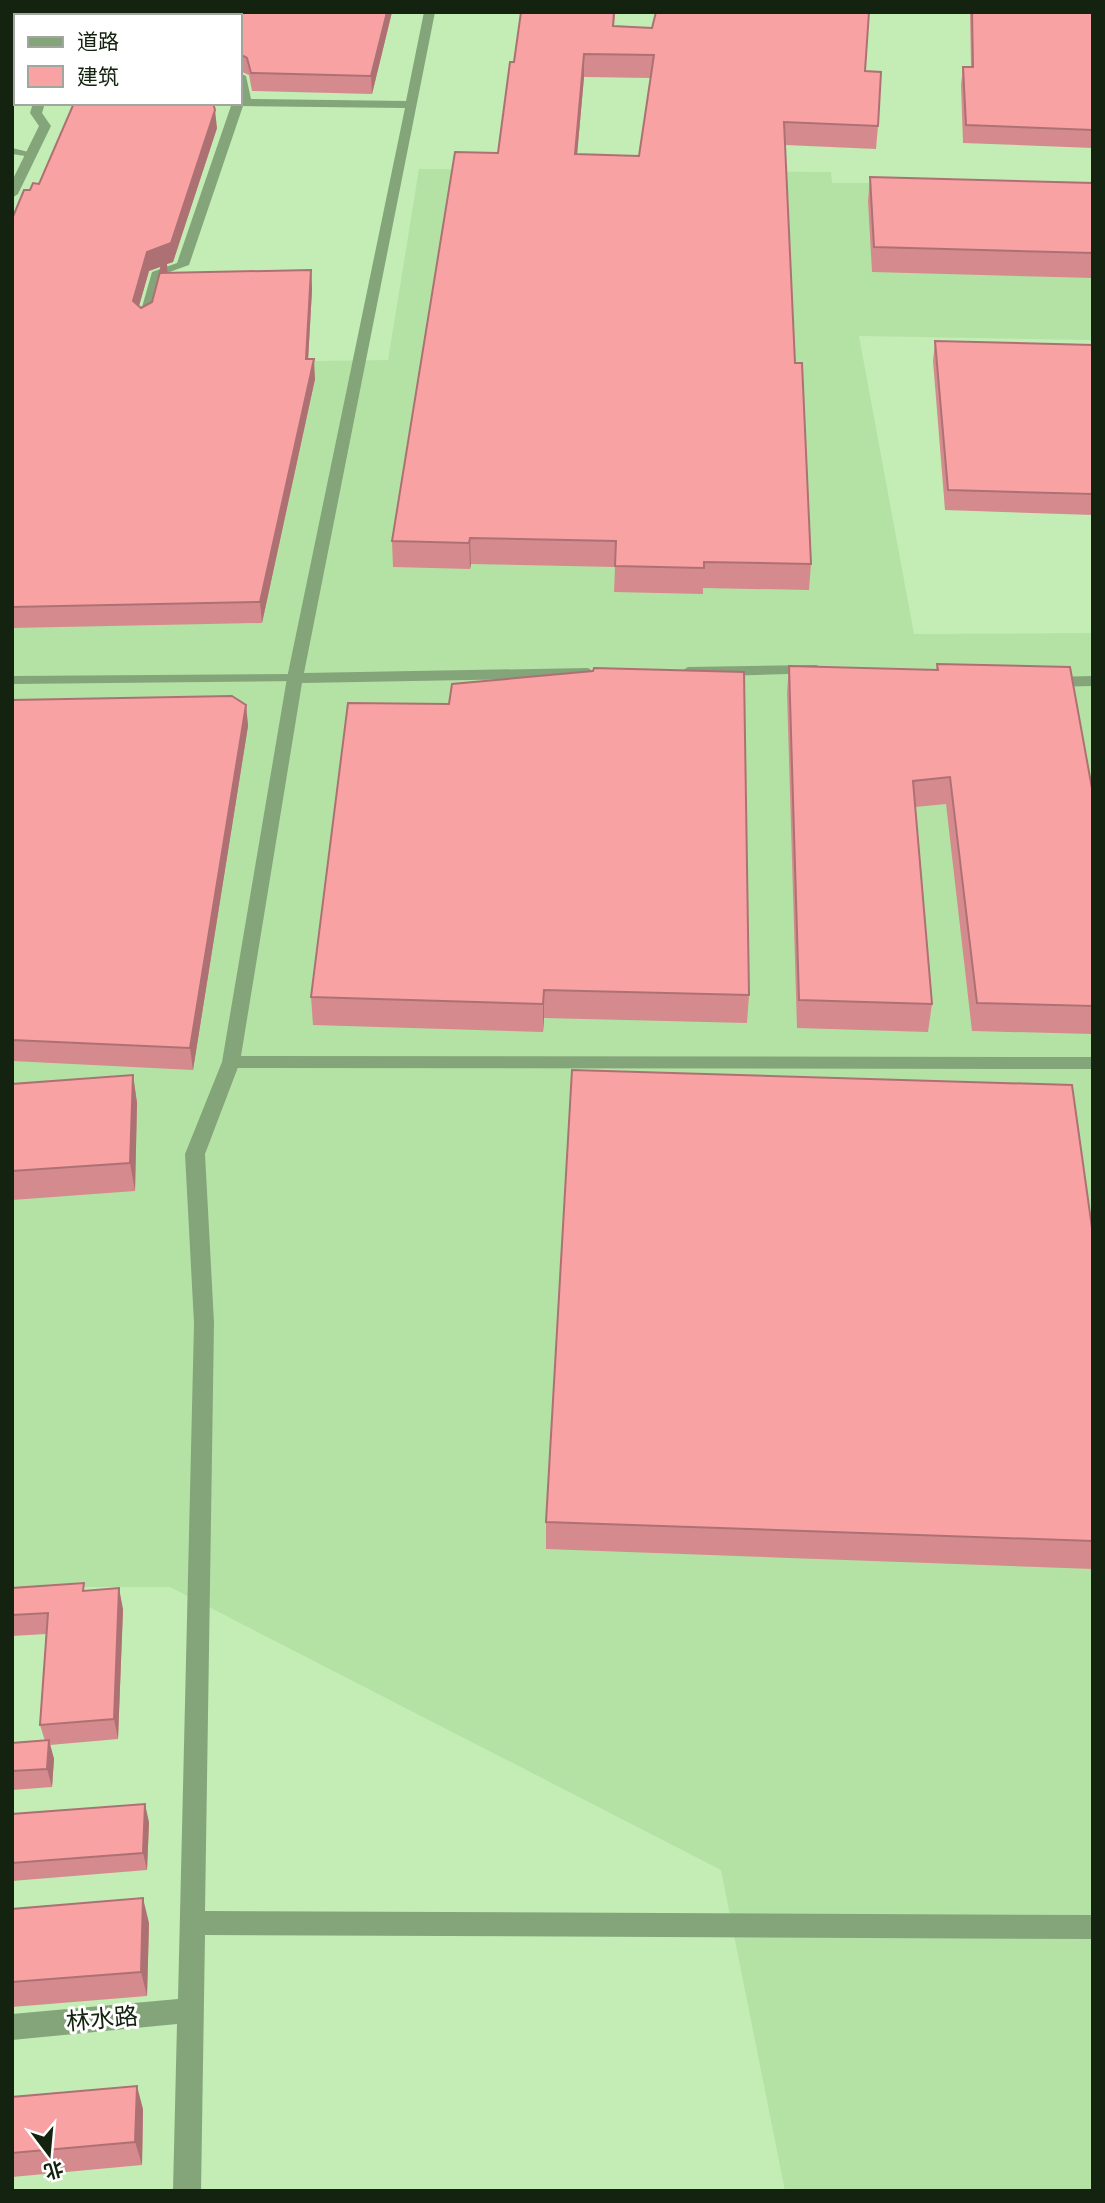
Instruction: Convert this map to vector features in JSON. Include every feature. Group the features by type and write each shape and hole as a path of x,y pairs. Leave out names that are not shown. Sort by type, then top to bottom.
{"street":[{"path":"187,2191 204,1323 195,1154 231,1062 295,678 430,12"},
{"path":"242,103 412,105"},
{"path":"12,194 45,126 36,113 38,105"},
{"path":"145,321 158,272 183,265 240,105"},
{"path":"670,672 823,669 835,672"},
{"path":"295,678 601,673"},
{"path":"1027,682 1093,681"},
{"path":"194,1923 1093,1927"},
{"name":"林水路","path":"12,2027 192,2011"}],"lane":[{"path":"12,151 32,154"},
{"path":"12,680 295,678"},
{"path":"231,1062 1093,1063"}],"shaded area":[{"path":"419,169 831,172 832,183 1093,183 1093,340 859,336 914,634 1093,633 1093,2191 785,2191 721,1870 170,1587 12,1587 12,365 388,360"}],"building":[{"path":"12,12 387,12 371,76 251,73 247,58 242,55 242,14 14,14 12,57"},
{"path":"521,12 614,12 613,26 652,28 656,12 869,12 865,71 881,72 878,126 784,122 795,363 802,363 811,564 704,562 704,568 615,566 616,541 470,538 469,543 392,541 455,152 498,153 510,62 514,62","holes":["584,54 654,55 639,156 575,154"]},
{"path":"972,12 1093,12 1093,130 966,125 963,67 973,67"},
{"path":"73,105 214,105 215,110 171,243 147,252 133,301 141,308 152,302 166,256 161,273 311,270 306,359 314,359 260,602 12,607 12,219 24,190 30,190 33,183 39,184"},
{"path":"870,177 1093,183 1093,253 874,247"},
{"path":"935,341 1093,345 1093,494 948,490"},
{"path":"937,664 1070,667 1093,794 1093,1006 977,1003 950,777 913,781 932,1004 799,1000 789,666 938,670"},
{"path":"594,668 744,672 749,995 544,990 543,1004 311,997 348,703 449,704 452,684 593,671"},
{"path":"232,696 246,705 190,1048 12,1040 12,700"},
{"path":"572,1070 1072,1085 1093,1235 1093,1541 546,1522"},
{"path":"133,1075 130,1163 12,1171 12,1084"},
{"path":"84,1583 83,1591 119,1588 114,1719 40,1725 48,1613 12,1615 12,1588"},
{"path":"49,1740 47,1769 12,1771 12,1743"},
{"path":"145,1804 143,1853 12,1863 12,1814"},
{"path":"143,1898 141,1972 12,1982 12,1909"},
{"path":"137,2086 135,2142 12,2153 12,2097"}]}
